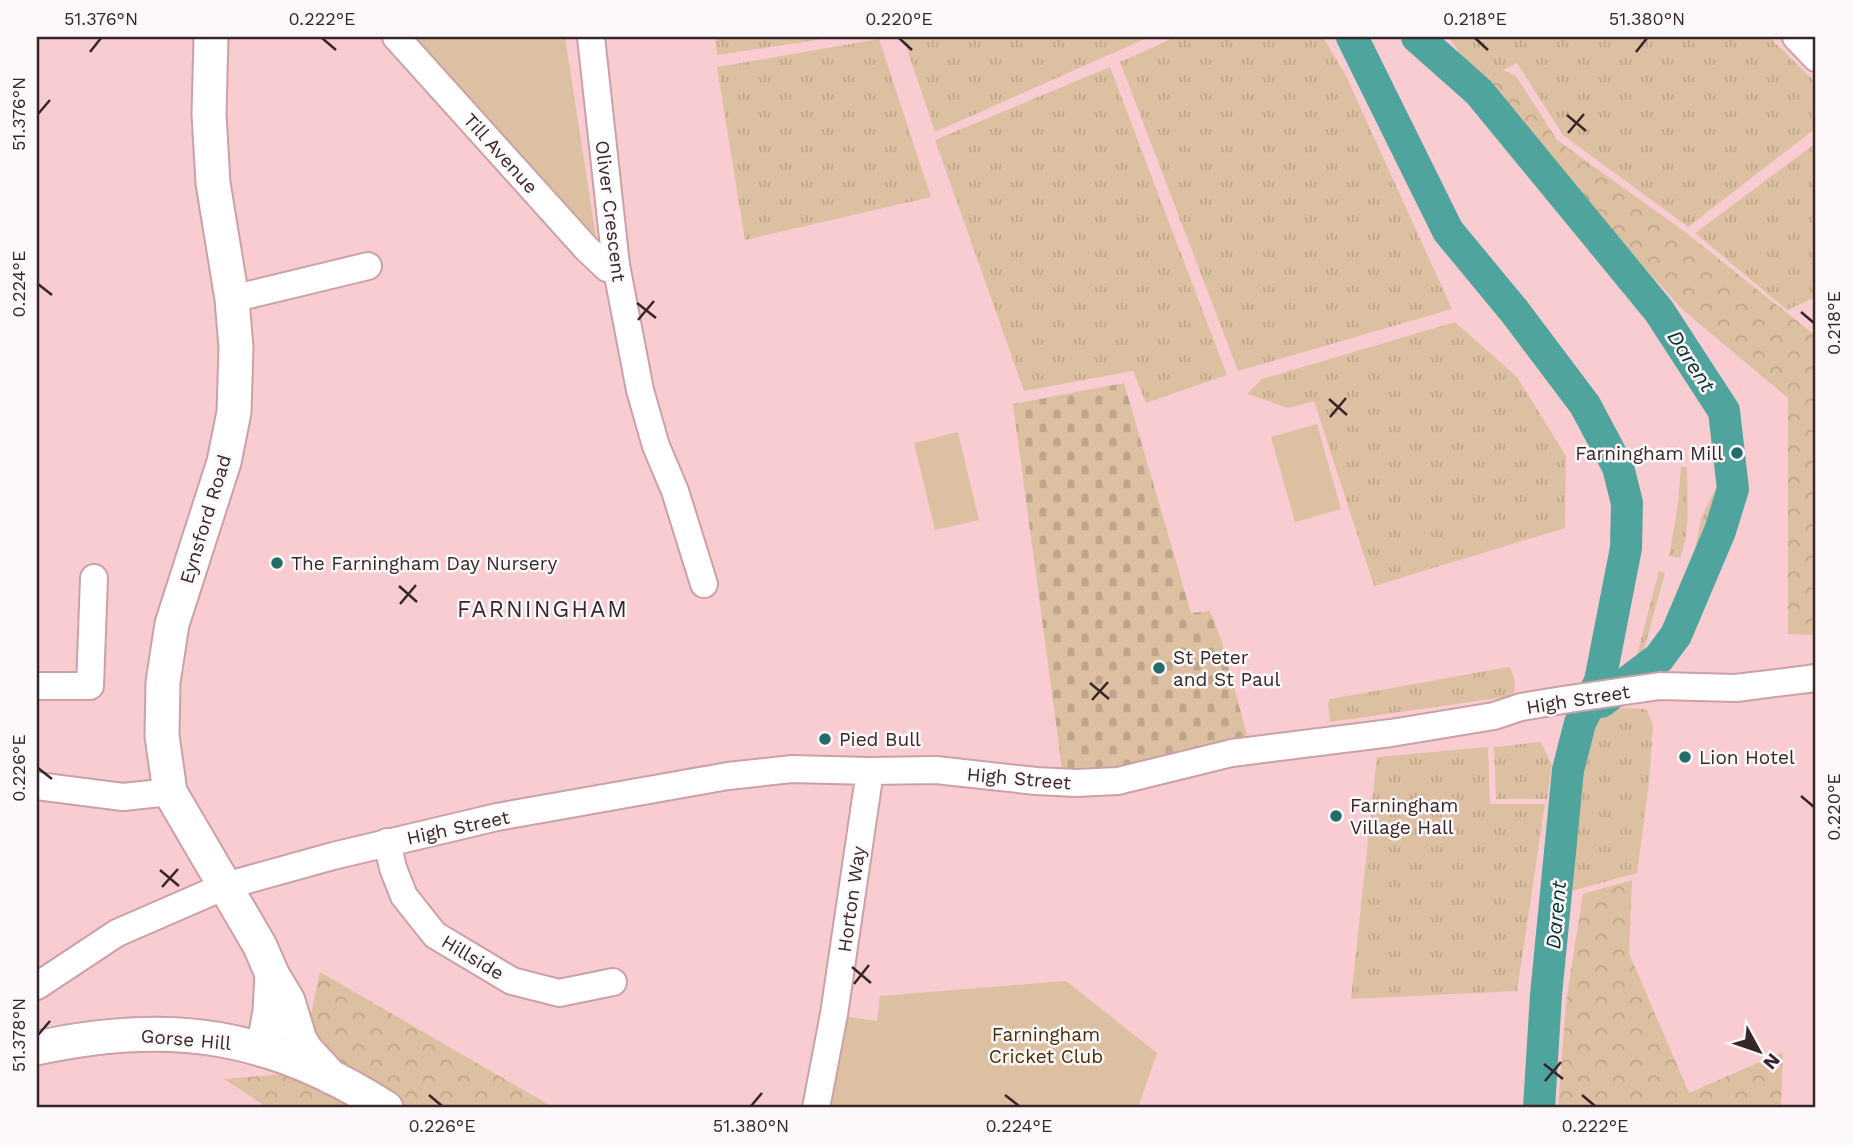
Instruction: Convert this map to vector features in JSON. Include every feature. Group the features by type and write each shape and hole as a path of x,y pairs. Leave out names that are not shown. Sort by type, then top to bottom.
{"main road":[{"name":"Eynsford Road","path":"211,37 209,114 213,183 232,299 236,348 234,412 224,462 172,624 163,682 162,736 170,792 260,946 288,1001 300,1040 331,1077"},
{"name":"Eynsford Road","path":"263,1050 270,1011 272,974"},
{"name":"Gorse Hill","path":"37,1048 140,1033 211,1037 263,1050 331,1077"},
{"path":"331,1077 386,1108"}],"street":[{"name":"Till Avenue","path":"396,37 607,268"},
{"name":"Oliver Crescent","path":"591,37 616,265 640,390 656,446 676,491 704,584"},
{"path":"1796,37 1816,58"},
{"path":"232,299 368,266"},
{"path":"37,686 90,686 94,578"},
{"name":"High Street","path":"37,986 117,933 225,886 387,842 497,817 751,773 792,769 936,770 1036,781 1118,781 1233,753 1391,733 1494,716 1521,707 1569,699 1660,686 1735,688 1816,678"},
{"name":"Horton Way","path":"816,1108 834,1014 870,771"},
{"path":"37,786 123,797 170,792"},
{"name":"Hillside","path":"387,842 404,896 435,935 512,981 559,993 613,982"}],"green space":[{"path":"397,37 565,37 599,257"},
{"path":"715,37 836,37 717,55"},
{"path":"903,37 1149,37 935,132"},
{"path":"1176,37 1323,37 1347,78 1452,309 1238,371 1120,62"},
{"path":"1449,37 1769,37 1816,83 1816,128 1688,227 1563,135 1517,63 1479,82"},
{"path":"879,39 931,197 745,240 717,67"},
{"path":"1474,57 1516,76 1557,140 1685,232 1816,336 1816,635 1788,634 1788,398 1683,310 1544,158"},
{"path":"1110,67 1227,375 1146,403 1133,371 1024,391 935,140"},
{"path":"1816,143 1816,297 1787,310 1695,233"},
{"path":"1455,322 1517,377 1566,456 1565,528 1374,586 1314,401 1288,408 1247,394 1262,379"},
{"path":"1124,383 1191,613 1210,611 1221,639 1247,735 1227,744 1126,767 1062,768 1013,404"},
{"path":"1317,424 1341,509 1295,522 1271,437"},
{"path":"958,432 979,520 935,530 914,443"},
{"path":"1681,466 1687,468 1688,514 1686,537 1680,558 1669,556 1678,505"},
{"path":"1720,480 1725,480 1716,502 1701,579 1690,575 1701,518"},
{"path":"1659,571 1665,573 1641,660 1636,659"},
{"path":"1687,581 1699,585 1677,633 1664,652 1662,650 1667,631 1673,628 1682,608 1679,603"},
{"path":"1509,667 1515,682 1512,696 1330,722 1330,699"},
{"path":"1622,708 1646,709 1653,725 1649,783 1637,873 1568,892 1575,797 1584,745 1592,726 1601,715"},
{"path":"1541,742 1552,766 1547,799 1496,799 1494,747"},
{"path":"1488,747 1490,804 1545,804 1517,991 1351,999 1377,757"},
{"path":"1632,880 1629,953 1689,1093 1783,1052 1781,1108 1558,1108 1566,1002 1583,894"},
{"path":"320,972 553,1108 268,1108 224,1079 298,1073"},
{"name":"Farningham Cricket Club","path":"1066,981 1157,1053 1138,1108 817,1108 835,1015 877,1021 880,996"}],"waterway":[{"name":"Darent","path":"1352,37 1448,231 1515,312 1585,405 1618,467 1627,503 1626,548 1600,681 1580,723 1568,770 1546,995 1539,1108"},
{"name":"Darent","path":"1417,37 1479,92 1659,311 1724,411 1733,489 1720,531 1676,635 1659,658 1601,702"}],"place":[{"name":"Farningham Mill","path":"1737,453"},
{"name":"The Farningham Day Nursery","path":"277,563"},
{"name":"St Peter and St Paul","path":"1159,668"},
{"name":"Pied Bull","path":"825,739"},
{"name":"Lion Hotel","path":"1685,757"},
{"name":"Farningham Village Hall","path":"1336,816"}],"district":[{"name":"FARNINGHAM","path":"543,609"}]}
